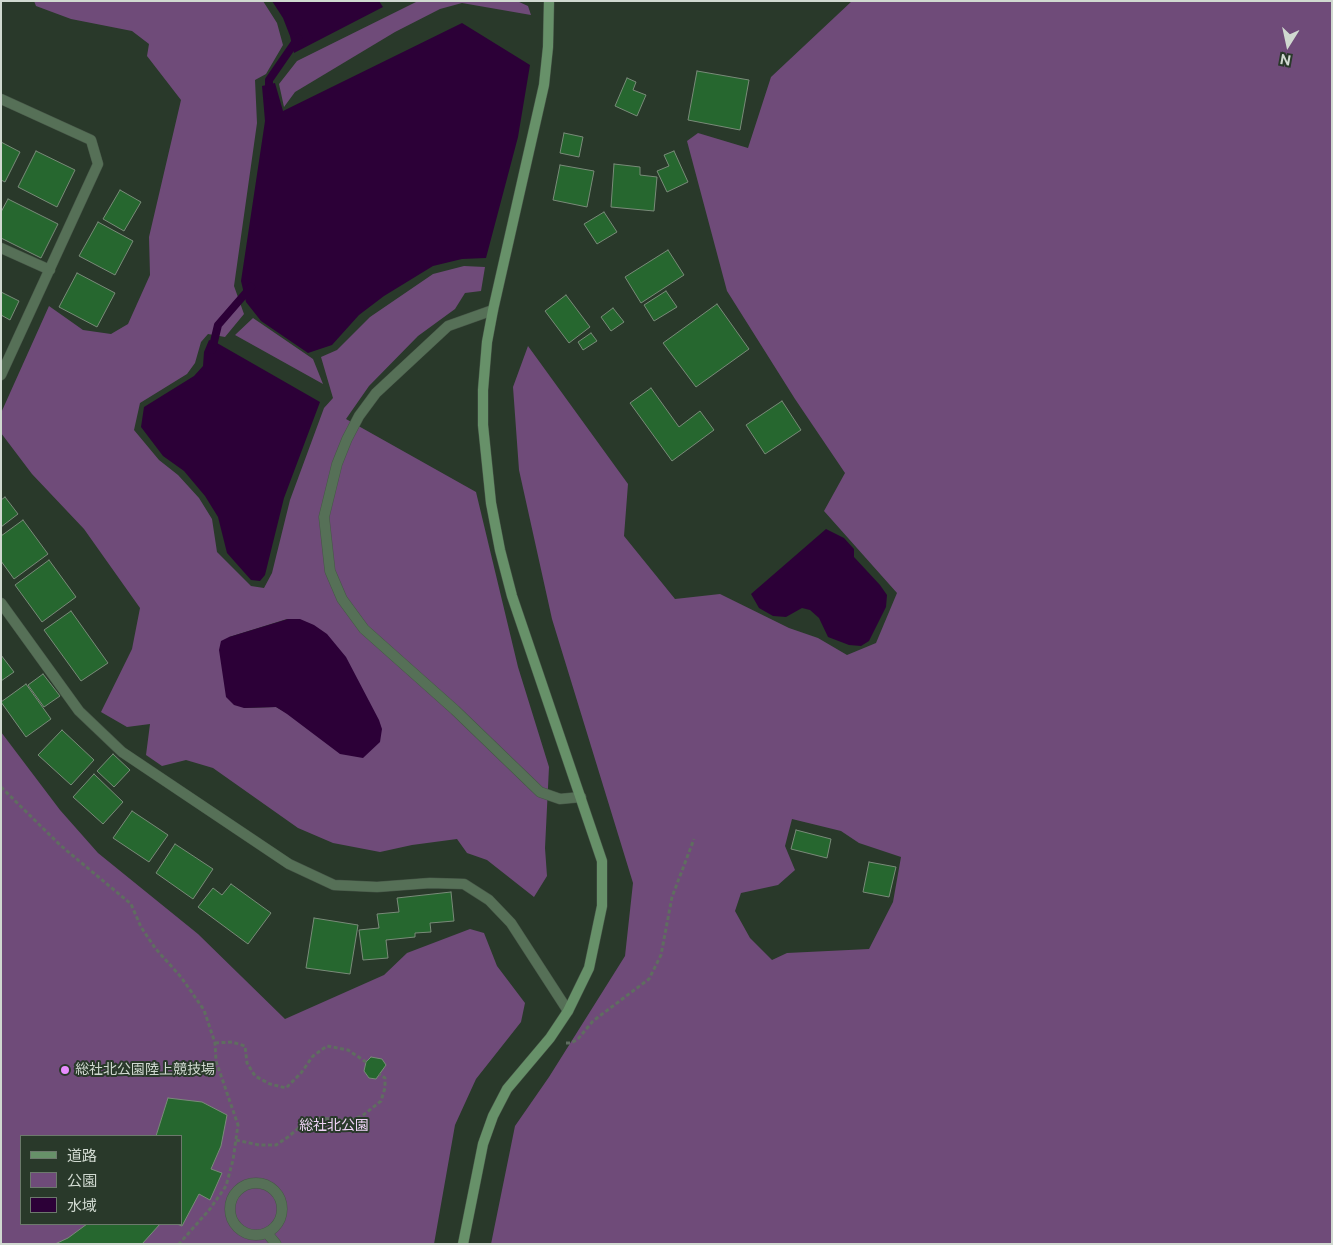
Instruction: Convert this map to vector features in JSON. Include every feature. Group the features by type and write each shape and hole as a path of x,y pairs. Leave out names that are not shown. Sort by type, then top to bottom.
{"street":[{"path":"463,1244 483,1144 493,1116 507,1089 550,1038 568,1011 589,968 602,906 602,861 512,596 498,541 490,493 483,425 486,352 493,310 544,85 548,47 549,1"},
{"path":"1,99 92,140 98,164 1,375"},
{"path":"1,248 50,270"},
{"path":"493,310 448,326 376,393 359,416 337,464 324,517 330,571 342,599 364,629 455,710 540,792 560,799 581,797"},
{"path":"1,602 79,711 122,752 289,864 334,884 376,886 430,883 464,884 489,900 511,923 568,1011"},
{"path":"257,1183 272,1189 278,1196 282,1204 280,1220 274,1228 267,1232 251,1235 243,1232 232,1219 231,1202 241,1188 257,1183"},
{"path":"267,1232 276,1244"}],"path":[{"path":"1,787 60,845 131,904 141,927 155,948 182,977 204,1010 215,1043 216,1061 238,1125 233,1160 226,1186 179,1244"},
{"path":"550,1038 570,1044 577,1040 592,1021 649,980 661,955 672,897 694,839"},
{"path":"215,1043 232,1042 245,1046 247,1063 255,1076 270,1084 286,1088 301,1073 313,1056 327,1046 348,1050 366,1062"},
{"path":"236,1140 259,1145 276,1145 300,1127 321,1118 349,1121 362,1116 381,1101 385,1078 379,1074"}],"green space":[{"path":"34,1 263,1 277,23 283,45 266,74 255,80 257,123 234,286 244,314 225,337 208,334 201,342 195,363 187,374 140,403 134,430 159,460 178,475 199,498 212,519 217,552 251,586 264,588 272,573 290,500 324,408 333,398 321,357 337,350 370,317 433,274 464,266 485,267 481,291 465,293 455,309 418,336 369,386 346,419 476,492 518,667 549,767 545,848 547,876 534,897 487,860 467,853 457,839 412,845 380,852 333,843 298,828 213,768 186,760 162,766 146,755 150,724 127,727 101,712 132,649 140,608 84,529 32,474 1,433 1,413 49,306 83,330 111,334 128,324 150,275 149,237 181,100 147,56 149,44 132,31 71,19 36,6","holes":["287,619 300,619 287,713 276,707 244,708 229,637"]},
{"path":"418,1 517,1 528,6 531,15 462,3 440,9 395,32 295,92 284,107 279,84 297,61"},
{"path":"852,1 1332,1 1332,1244 491,1244 515,1126 549,1077 625,956 633,883 552,619 519,470 513,387 528,346 628,484 624,536 675,599 720,594 789,628 818,638 847,655 876,643 897,593 824,511 845,473 795,399 727,291 687,141 698,133 748,148 771,77","holes":["792,819 841,831 859,843 901,857 893,902 869,949 787,953 772,960 750,938 735,911 741,893 778,885 795,870 785,846"]},
{"path":"253,318 313,359 323,384 235,335"},
{"name":"総社北公園","path":"1,732 60,810 98,853 198,934 285,1019 384,975 407,953 470,929 484,933 497,966 525,1003 521,1022 476,1079 455,1125 434,1244 1,1244"}],"water":[{"path":"272,1 379,1 383,7 294,53 283,18"},
{"path":"462,23 530,65 518,137 486,258 462,259 433,266 384,296 359,315 332,345 308,353 261,321 246,302 241,281 265,121 262,86 275,83 283,111"},
{"path":"209,340 320,402 284,498 265,575 260,581 251,580 227,553 218,517 205,496 184,471 163,456 141,427 144,407 194,376 203,366 204,352"},
{"path":"826,529 844,538 854,549 854,557 887,595 886,607 869,641 861,646 849,645 828,637 819,618 810,610 802,608 786,617 773,616 759,608 751,594"},
{"path":"288,619 300,619 314,625 327,634 346,657 382,729 380,742 363,758 340,754 276,707 244,708 234,705 226,697 219,650 221,641"}],"building":[{"path":"697,71 749,80 740,130 688,120"},
{"path":"627,78 636,82 633,90 646,95 637,116 615,106"},
{"path":"564,133 583,137 579,157 560,153"},
{"path":"1,142 20,152 5,182 1,180"},
{"path":"36,151 75,170 57,207 18,187"},
{"path":"674,151 688,182 667,192 657,171 669,166 664,155"},
{"path":"614,164 640,167 640,175 657,177 654,211 611,207"},
{"path":"560,165 594,171 587,207 553,200"},
{"path":"120,190 141,202 124,231 103,219"},
{"path":"8,199 58,224 41,258 1,238 1,212"},
{"path":"604,212 617,232 597,244 584,224"},
{"path":"98,222 133,241 115,275 79,256"},
{"path":"668,250 684,275 641,303 625,277"},
{"path":"77,273 115,293 97,327 59,307"},
{"path":"666,291 677,307 654,321 644,305"},
{"path":"1,292 19,301 10,320 1,315"},
{"path":"566,295 590,327 569,343 545,311"},
{"path":"717,304 749,349 696,387 663,343"},
{"path":"613,308 624,322 611,331 601,317"},
{"path":"591,333 597,341 583,350 578,342"},
{"path":"651,388 679,427 700,411 714,430 672,461 630,403"},
{"path":"782,401 801,430 765,454 746,425"},
{"path":"5,497 18,514 1,527 1,500"},
{"path":"23,520 48,554 14,579 1,561 1,536"},
{"path":"49,560 76,597 42,622 15,585"},
{"path":"71,611 108,663 81,681 44,630"},
{"path":"1,655 14,672 1,681"},
{"path":"43,674 60,696 44,707 28,685"},
{"path":"26,684 51,719 26,737 1,702"},
{"path":"62,730 94,760 71,785 38,755"},
{"path":"113,754 130,770 114,787 97,771"},
{"path":"94,774 123,802 103,824 73,797"},
{"path":"132,811 168,835 149,862 113,838"},
{"path":"796,830 831,839 827,858 791,849"},
{"path":"175,844 213,869 193,899 156,873"},
{"path":"869,862 896,867 889,897 863,892"},
{"path":"231,884 271,913 248,944 198,907 213,888 222,895"},
{"path":"451,892 454,921 430,923 431,932 415,933 415,937 386,940 388,958 363,960 359,930 379,928 377,914 399,912 397,898"},
{"path":"314,918 358,925 350,974 306,968"},
{"path":"371,1057 382,1059 386,1065 376,1079 369,1078 364,1071 366,1062"},
{"path":"168,1098 202,1102 227,1115 221,1146 211,1169 222,1173 210,1200 199,1194 182,1226 180,1225 182,1225 182,1135 156,1135"},
{"path":"86,1225 159,1225 142,1244 55,1244 68,1238"}],"waterway":[{"path":"269,95 269,80 298,38"},
{"path":"212,350 218,325 251,287"}],"place":[{"name":"総社北公園陸上競技場","path":"65,1070"}]}
